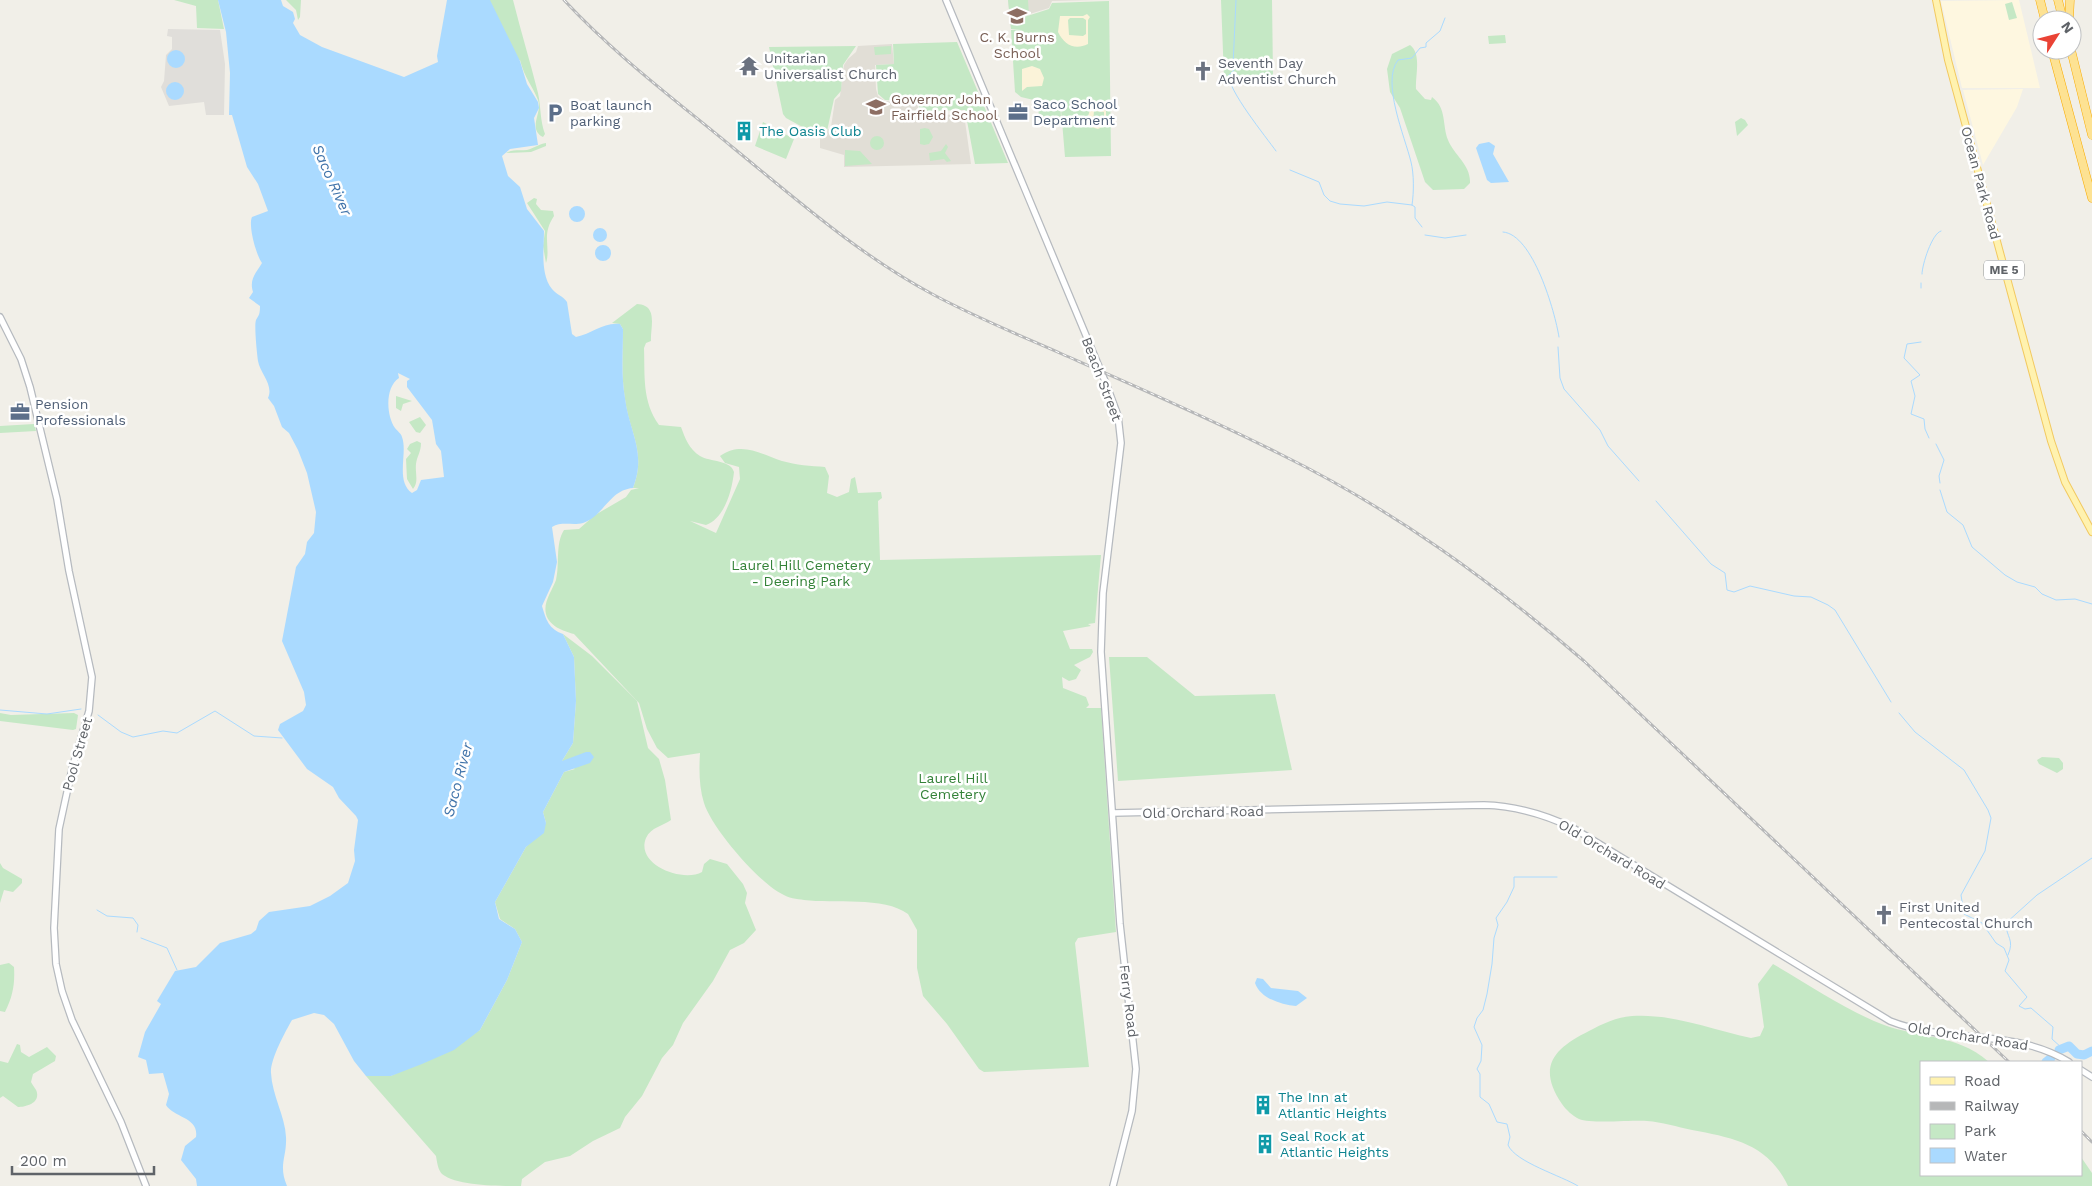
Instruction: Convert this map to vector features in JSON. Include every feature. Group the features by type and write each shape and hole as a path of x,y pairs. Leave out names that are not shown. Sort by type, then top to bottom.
{"highway":[{"path":"2055,60 2092,198"},
{"path":"2073,60 2092,135"}],"main road":[{"name":"Beach Street","path":"946,0 1118,416 1120,450 1101,630 1113,813"},
{"name":"Ocean Park Road","path":"1936,0 1948,60 2051,441 2067,487 2092,532"},
{"name":"Pool Street","path":"0,317 21,359 28,382 57,499 71,582 92,677 89,712 72,769 59,829 54,928 57,971 72,1020 121,1122 146,1186"},
{"name":"Old Orchard Road","path":"1113,813 1484,805 1526,810 1573,828 1890,1021 1926,1030 2021,1042 2046,1050 2067,1061"},
{"name":"Ferry Road","path":"1113,813 1119,917 1132,1017 1136,1080 1131,1115 1113,1186"}],"shaded area":[{"name":"C. K. Burns School","path":"1008,0 1094,0 1052,1 1049,8 1020,17 1020,29 1011,29"},
{"path":"2019,0 2040,88 1962,88 1941,1"},
{"path":"168,29 220,30 225,64 224,115 206,115 204,102 169,106 161,87 164,81 166,55 172,49 172,37 167,36"},
{"name":"Governor John Fairfield School","path":"892,44 894,64 875,65 878,96 885,101 917,103 920,116 964,114 971,164 844,167 844,155 820,148 820,137 831,127 835,100 840,96 844,65 848,59 856,52 858,46"},
{"path":"2023,89 2017,107 1983,165 1963,90"}],"green space":[{"path":"174,0 218,0 224,29 197,28 196,6"},
{"path":"286,0 301,0 300,17 298,20 296,10"},
{"path":"488,0 513,0 538,93 545,134 543,137 536,130 539,110 538,100 520,60 518,60"},
{"path":"1008,0 1028,0 1029,15 1020,17 1021,24 1021,18 1049,9 1052,3 1109,1 1111,156 1065,157 1060,97 1061,118 1039,120 1038,101 1021,97 1015,92 1011,30 1021,29 1011,29"},
{"path":"1221,0 1272,0 1273,75 1224,78"},
{"path":"2012,2 2017,18 2009,20 2005,4"},
{"path":"1505,35 1506,43 1489,44 1488,36"},
{"path":"957,42 1008,163 975,164 965,110 920,111 918,102 885,100 878,94 876,65 894,64 893,44"},
{"path":"1410,45 1414,49 1417,59 1416,89 1425,99 1431,100 1432,97 1437,101 1442,111 1448,140 1468,171 1470,183 1464,189 1433,190 1425,182 1400,108 1390,92 1387,69 1392,54"},
{"path":"856,46 843,65 841,91 834,99 827,131 817,135 786,118 783,114 769,47"},
{"path":"891,46 891,54 875,55 874,47"},
{"path":"1741,118 1748,125 1737,136 1735,122"},
{"path":"763,122 794,139 786,159 755,146"},
{"path":"920,129 929,129 933,137 929,144 924,145 920,144"},
{"path":"877,136 882,138 884,143 882,148 877,150 872,148 870,143 872,138"},
{"path":"546,143 546,146 531,152 506,153 527,150"},
{"path":"946,144 948,147 945,153 951,161 947,162 944,159 930,161 929,153 941,151"},
{"path":"845,150 860,151 872,164 845,166"},
{"path":"534,198 537,199 536,204 541,210 553,211 554,216 548,229 546,263 543,246 545,231 527,203"},
{"path":"637,304 648,308 652,318 651,341 646,343 644,348 645,379 647,398 659,425 681,427 688,443 696,453 704,458 729,465 734,472 729,495 723,510 718,516 706,525 690,521 716,533 740,479 739,467 725,463 720,456 736,449 743,449 759,452 782,461 825,467 829,476 827,493 837,497 849,492 851,479 855,477 858,493 881,492 882,498 878,501 880,560 1101,555 1095,623 1088,624 1091,626 1063,631 1070,649 1092,649 1093,652 1090,657 1074,665 1081,670 1076,679 1069,681 1062,677 1063,688 1086,697 1089,705 1086,708 1101,708 1116,932 1078,938 1075,943 1089,1067 984,1072 979,1069 947,1024 923,996 917,968 917,930 908,914 898,908 872,903 796,899 772,888 737,853 708,813 701,791 700,753 668,758 657,748 647,729 639,703 574,634 550,622 545,610 548,597 556,580 560,541 564,530 579,529 595,515 626,497 631,490 639,488 633,488 637,475 638,453 627,411 624,390 622,364 623,329 620,324 612,323"},
{"path":"396,396 412,401 403,404 401,411 396,408"},
{"path":"420,417 426,425 420,433 416,432 409,422"},
{"path":"34,424 36,431 0,433 0,426"},
{"path":"417,441 421,443 421,446 416,464 416,484 413,489 407,479 406,459 411,453 407,449 410,444"},
{"path":"563,634 592,656 637,701 648,748 659,759 665,780 671,820 648,834 644,848 647,856 654,864 663,869 684,875 694,875 702,872 704,864 710,859 727,864 743,884 747,893 745,903 756,930 744,943 730,950 713,981 683,1023 673,1045 662,1058 642,1096 625,1117 620,1128 593,1141 570,1156 545,1162 522,1179 521,1186 457,1181 442,1174 436,1156 366,1076 391,1076 480,1030 507,980 522,942 515,929 500,919 495,902 526,847 546,823 543,812 564,772 575,769 562,761 573,743 576,701 574,657"},
{"path":"1109,657 1147,657 1195,696 1275,694 1292,770 1118,781"},
{"path":"0,713 11,715 74,713 78,715 76,729 73,730 0,721"},
{"path":"2042,757 2059,758 2063,763 2063,769 2057,773 2039,764 2037,760"},
{"path":"0,863 3,868 22,879 22,883 13,892 4,890 0,903"},
{"path":"9,963 14,967 14,984 5,1012 0,1011 0,965"},
{"path":"1773,964 1874,1021 1889,1027 1962,1045 1988,1061 1920,1061 1920,1176 2082,1176 2082,1158 2092,1173 2092,1186 1788,1186 1780,1172 1760,1152 1736,1140 1664,1123 1640,1121 1602,1122 1579,1119 1568,1111 1554,1091 1550,1079 1550,1069 1553,1060 1559,1052 1577,1037 1615,1019 1632,1016 1662,1017 1751,1038 1760,1036 1764,1027 1758,984"},
{"path":"17,1044 20,1045 21,1052 29,1057 47,1047 56,1056 55,1061 33,1074 31,1082 37,1092 36,1100 28,1105 18,1107 3,1096 0,1098 0,1061 8,1063"}],"sand":[{"path":"1087,14 1090,17 1088,20 1088,44 1078,47 1066,43 1058,32 1060,16 1083,16","holes":["1070,18 1083,18 1086,20 1086,34 1083,36 1069,35 1068,20"]},
{"path":"1032,66 1040,69 1044,78 1042,86 1027,87 1022,91 1022,69"},
{"path":"1104,108 1106,111 1106,125 1098,129 1091,127 1087,119 1090,110","holes":["1094,111 1104,112 1104,122 1093,123"]}],"water":[{"name":"Saco River","path":"218,0 281,0 283,6 293,12 295,19 293,23 300,35 322,47 404,77 438,62 437,56 447,0 490,0 520,61 527,84 538,102 539,108 534,118 538,145 510,149 502,156 508,176 520,187 527,209 544,231 544,269 552,289 567,302 572,334 576,337 603,326 614,324 620,324 623,329 622,364 624,389 627,410 638,453 637,475 633,488 618,493 590,520 579,524 560,524 552,527 557,562 553,582 542,606 549,623 554,629 563,634 574,657 576,701 573,743 562,761 586,752 590,752 594,757 590,763 564,772 543,812 546,823 544,833 526,847 495,902 499,919 515,929 522,942 507,980 480,1030 454,1050 391,1076 366,1076 354,1061 334,1024 324,1015 314,1013 292,1020 275,1054 271,1067 272,1081 285,1129 286,1144 283,1172 287,1186 197,1186 196,1179 181,1160 185,1146 196,1137 194,1125 174,1113 166,1105 169,1094 163,1073 149,1074 146,1060 138,1057 145,1032 161,1004 157,1001 175,971 196,967 220,943 251,934 256,930 259,921 269,912 310,906 330,896 348,883 355,861 354,850 358,820 356,816 339,798 333,787 307,769 278,730 280,724 303,711 306,705 304,692 282,641 296,567 305,554 307,542 314,533 316,512 307,473 298,450 289,433 282,427 274,406 268,398 268,384 258,361 255,323 260,306 249,298 253,292 252,283 254,276 262,263 253,240 251,221 252,217 268,211 258,184 247,167 232,115 229,115 230,73 226,32","holes":["398,373 410,379 407,381 407,387 432,420 436,444 441,451 444,477 421,480 417,490 412,493 404,481 403,444 401,436 392,422 388,402 391,388 399,378"]},
{"path":"172,50 180,50 185,55 183,66 172,68 167,63 167,55"},
{"path":"171,82 179,82 184,87 182,98 171,100 166,95 166,87"},
{"path":"1489,142 1495,146 1493,154 1509,182 1491,183 1487,180 1476,148 1479,144"},
{"path":"574,206 580,206 585,211 583,220 574,222 569,217 569,211"},
{"path":"600,228 605,230 607,235 605,240 600,242 595,240 593,235 595,230"},
{"path":"600,245 606,245 611,250 609,259 600,261 595,256 595,250"},
{"path":"1257,978 1263,979 1271,988 1298,991 1307,998 1296,1006 1272,1000 1261,993 1255,983"}],"waterway":[{"path":"1233,66 1236,0"},
{"path":"1412,205 1413,172 1393,95 1393,70 1398,60 1412,58 1420,48 1426,47 1426,43 1440,31 1445,18"},
{"path":"1234,70 1229,75 1234,91 1276,151"},
{"path":"1290,170 1319,182 1324,195 1330,201 1340,204 1364,206 1387,202 1412,205 1415,207 1415,218 1422,227"},
{"path":"1922,274 1931,243 1934,237 1941,231"},
{"path":"1503,232 1514,236 1524,246 1533,260 1553,310 1559,337"},
{"path":"1425,235 1445,238 1466,235"},
{"path":"1921,283 1921,288"},
{"path":"1921,342 1907,344 1904,358 1920,375 1911,381 1915,396 1911,414 1924,419 1925,429 1929,438"},
{"path":"1558,347 1560,378 1564,389 1600,430 1608,446 1639,481"},
{"path":"1936,444 1944,460 1939,476 1940,483"},
{"path":"1940,490 1947,512 1963,525 1972,547 2005,575 2017,582 2035,587 2042,594 2056,600 2075,599 2092,604"},
{"path":"1656,501 1711,564 1725,573 1727,590 1734,592 1750,586 1794,596 1811,597 1835,610 1891,702"},
{"path":"0,710 47,714 81,709"},
{"path":"98,715 121,732 133,737 163,731 177,733 215,711 254,736 282,738"},
{"path":"1899,713 1915,732 1964,770 1988,810 1991,818 1985,851 1961,895 1964,914 1982,923 1996,943 2004,948 2009,960 2005,971 2027,997 2019,1006 2025,1009 2031,1008 2053,1027 2052,1039 2062,1048"},
{"path":"2008,955 2011,945 2006,923 2037,895 2092,858"},
{"path":"1557,877 1514,877 1514,887 1496,918 1498,925 1494,938 1487,994 1483,1010 1477,1018 1474,1027 1482,1045 1481,1061 1477,1069 1480,1074 1480,1097 1489,1104 1497,1122 1507,1124 1510,1137 1508,1145 1512,1151 1529,1163 1578,1186"},
{"path":"97,910 107,916 133,918 138,925 137,932"},
{"path":"141,938 167,948 177,970"},
{"path":"2059,1050 2069,1046 2077,1054 2084,1055 2092,1051"},
{"path":"2047,1061 2051,1058"}],"railway":[{"path":"564,0 603,39 666,93 829,225 906,279 965,311 1199,415 1321,475 1401,522 1476,574 1584,661 2008,1061"},
{"path":"2082,1132 2092,1142"}],"place":[{"name":"C. K. Burns School","path":"1017,16"},
{"name":"Unitarian Universalist Church","path":"749,66"},
{"name":"Seventh Day Adventist Church","path":"1203,71"},
{"name":"Governor John Fairfield School","path":"876,107"},
{"name":"Saco School Department","path":"1018,112"},
{"name":"Boat launch parking","path":"555,113"},
{"name":"The Oasis Club","path":"744,131"},
{"name":"Pension Professionals","path":"20,412"},
{"name":"First United Pentecostal Church","path":"1884,915"},
{"name":"The Inn at Atlantic Heights","path":"1263,1105"},
{"name":"Seal Rock at Atlantic Heights","path":"1265,1144"}],"park label":[{"name":"Laurel Hill Cemetery - Deering Park","path":"801,574"},
{"name":"Laurel Hill Cemetery","path":"953,786"}]}
